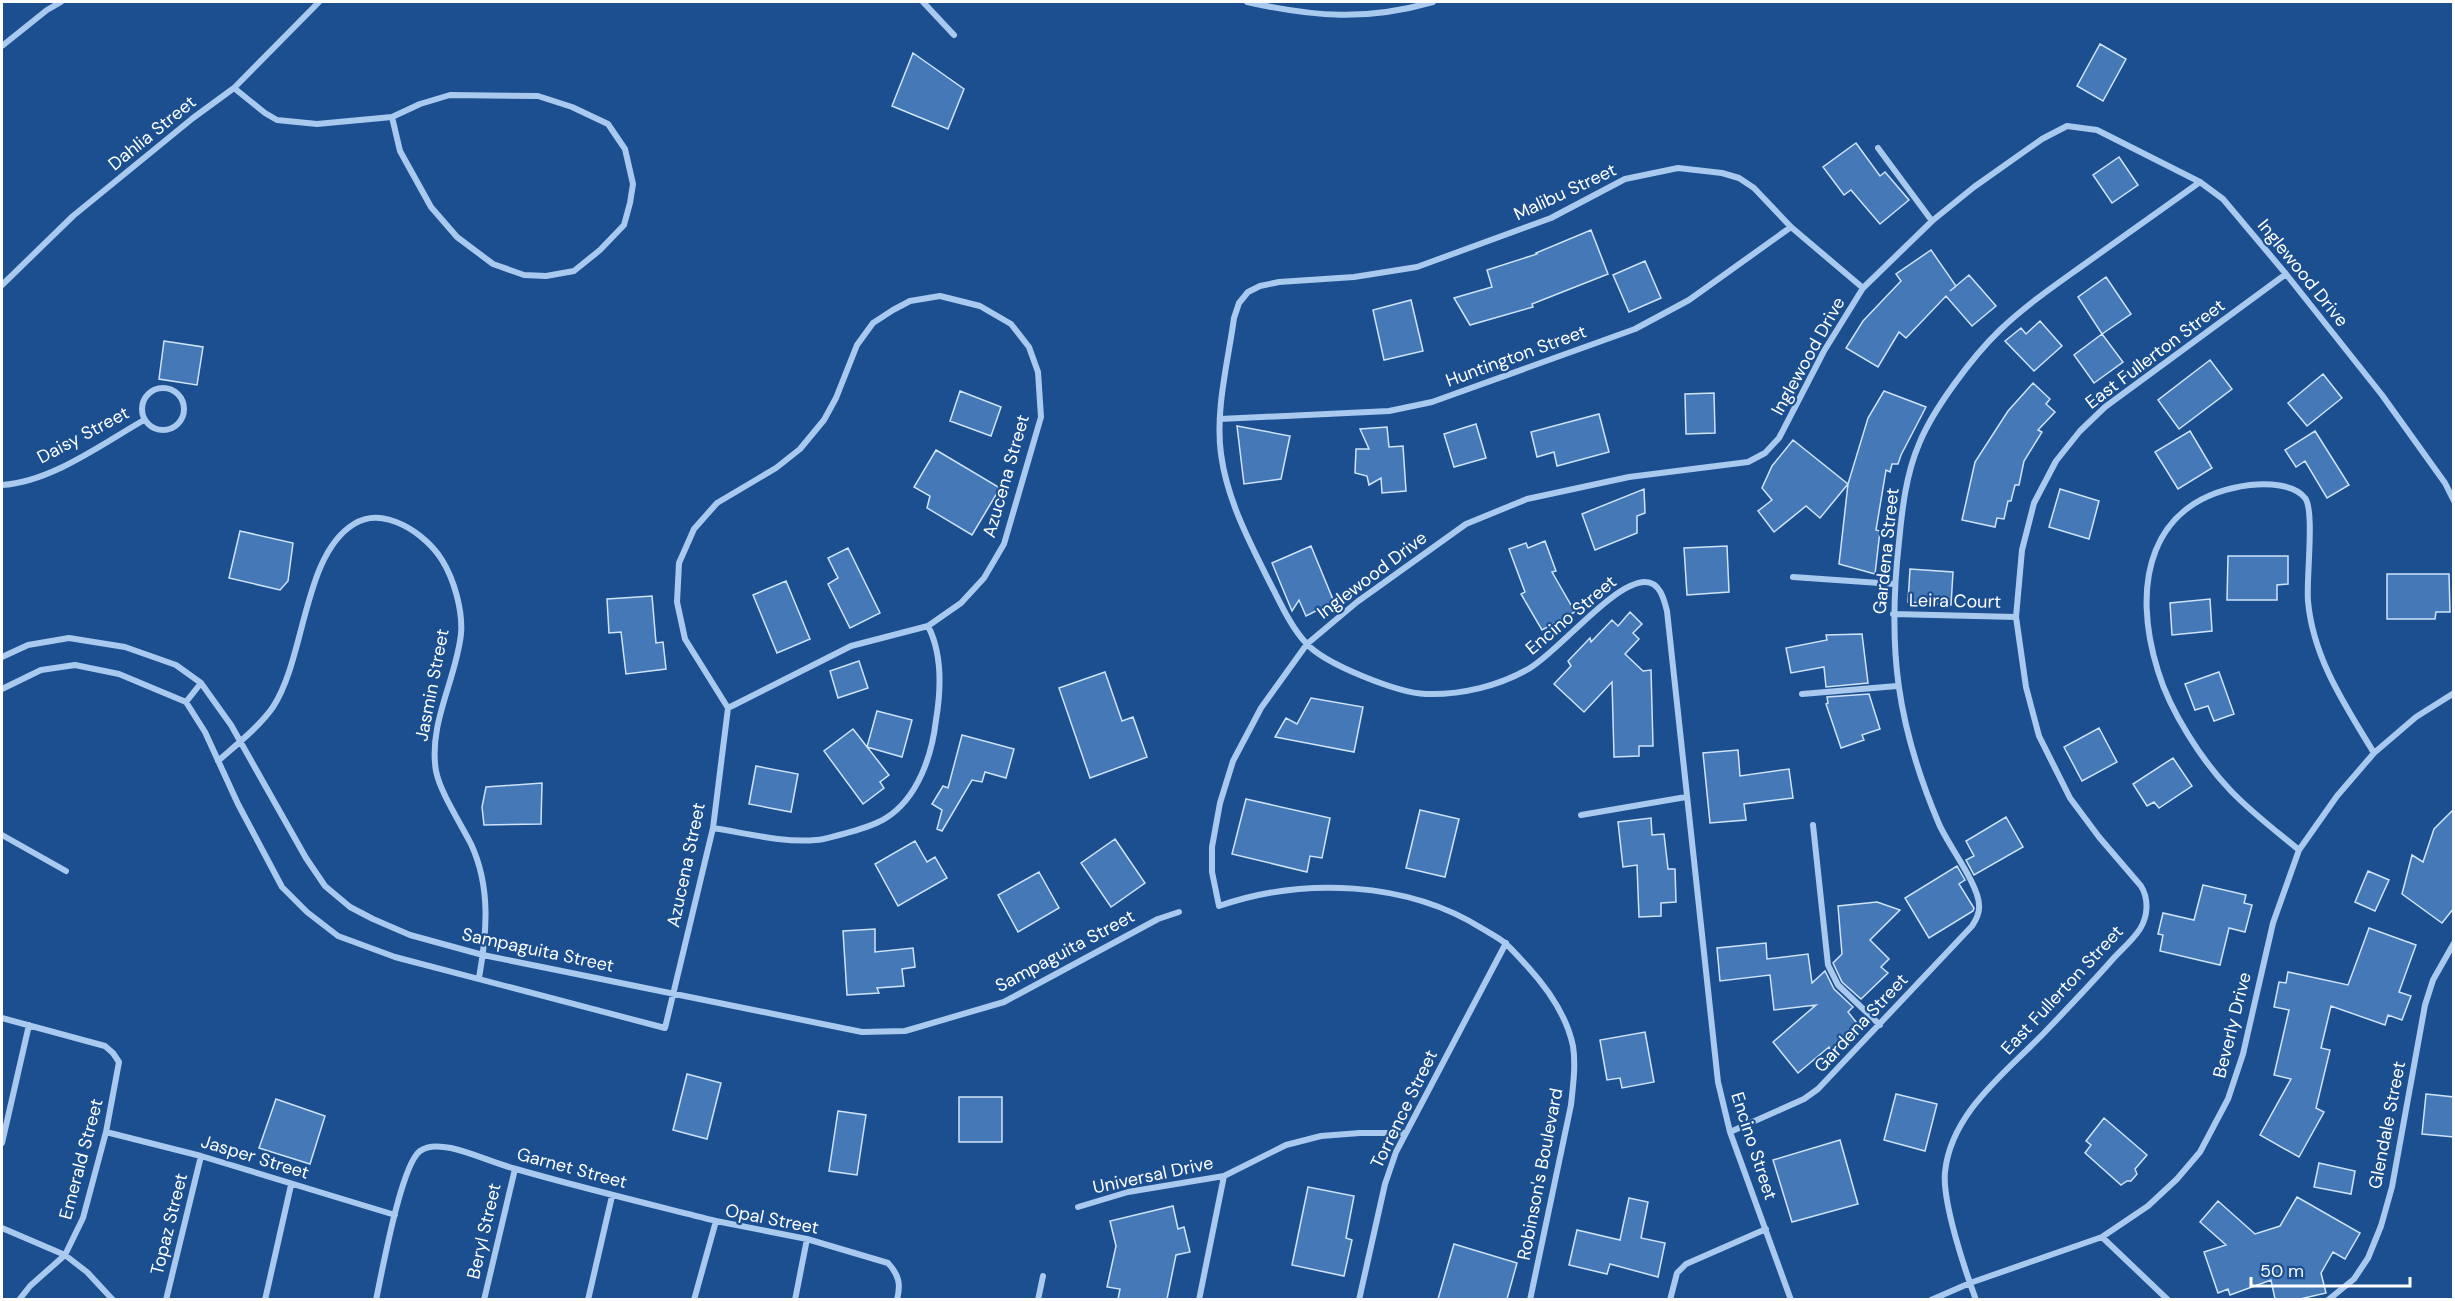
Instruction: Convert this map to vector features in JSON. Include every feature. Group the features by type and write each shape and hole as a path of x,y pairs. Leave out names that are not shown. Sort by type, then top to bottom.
{"street":[{"path":"2,46 47,10 61,2"},
{"name":"Dahlia Street","path":"2,285 73,216 193,118 234,88 319,2"},
{"path":"922,2 954,34"},
{"path":"1247,2 1337,16 1399,11 1433,2"},
{"path":"234,88 277,120 294,123 317,124 392,117 450,94 538,96 573,107 608,124 625,149 633,184 624,225 600,250 574,271 546,276 524,275 494,264 457,237 431,207 400,151 392,117"},
{"name":"Inglewood Drive","path":"1219,906 1212,872 1212,847 1220,803 1233,761 1261,708 1307,644 1357,602 1466,525 1527,498 1629,477 1748,462 1765,453 1779,438 1824,351 1863,288 1932,221 1974,187 2042,139 2067,126 2097,130 2200,182 2223,199 2382,395 2445,483 2454,501"},
{"path":"1878,148 1932,221"},
{"name":"Malibu Street","path":"1279,282 1354,277 1417,267 1551,218 1625,180 1678,168 1722,173 1739,178 1754,188 1791,226 1863,288"},
{"name":"Gardena Street","path":"1730,1132 1804,1099 1818,1089 1972,926 1980,908 1973,887 1943,833 1923,787 1907,736 1897,686 1893,614 1894,584 1908,482 1919,444 1938,410 1964,372 1999,331 2050,289 2200,182"},
{"name":"Huntington Street","path":"1220,419 1389,411 1432,402 1635,329 1689,300 1791,226"},
{"name":"East Fullerton Street","path":"1976,1299 1945,1194 1945,1171 1951,1146 1958,1130 1978,1101 2070,1006 2140,929 2147,904 2146,894 2141,886 2099,837 2070,798 2039,736 2026,687 2016,617 2022,550 2034,503 2056,461 2080,431 2105,407 2286,274"},
{"name":"Encino Street","path":"1279,282 1260,286 1248,292 1239,303 1234,318 1220,419 1221,452 1233,503 1254,551 1283,609 1307,644 1346,669 1386,686 1424,694 1465,692 1499,682 1530,668 1565,640 1613,594 1632,584 1652,582 1659,588 1667,611 1718,1082 1730,1132 1791,1299"},
{"name":"Azucena Street","path":"479,978 665,1028 713,828 728,708 685,639 677,602 679,563 694,528 717,503 776,468 800,449 824,420 836,398 857,345 873,323 893,310 910,302 940,296 980,306 1011,324 1029,347 1038,372 1041,417 1004,544 984,578 961,603 928,626 851,646 728,708"},
{"path":"160,387 171,388 185,403 180,423 172,429 161,431 152,428 144,420 142,410 144,399 160,387"},
{"name":"Daisy Street","path":"2,485 17,484 73,461 144,420"},
{"path":"2299,850 2231,791 2208,763 2174,708 2158,671 2147,613 2151,564 2160,538 2173,520 2188,506 2230,488 2262,483 2290,489 2300,493 2307,500 2311,520 2307,564 2308,602 2316,642 2330,680 2374,753"},
{"name":"Jasmin Street","path":"218,761 272,708 298,644 316,577 327,552 343,533 354,523 369,518 385,517 403,525 426,542 442,559 455,587 461,632 438,724 434,751 436,774 472,847 484,885 486,916 479,978"},
{"path":"1793,577 1894,584"},
{"name":"Leira Court","path":"1893,614 2016,617"},
{"path":"713,828 778,839 817,840 854,831 886,818 908,799 924,768 933,742 938,707 935,639 928,626"},
{"name":"Sampaguita Street","path":"2,657 28,645 69,638 125,648 176,664 201,683 231,725 306,858 325,886 350,907 373,920 410,935 483,955 862,1032 904,1031 1004,1002 1158,919 1179,912"},
{"path":"2,689 41,670 75,664 119,674 186,702 205,732 282,887 307,912 338,936 395,957 479,978"},
{"path":"186,702 201,683"},
{"path":"1802,694 1897,686"},
{"name":"Beverly Drive","path":"1931,1299 2102,1237 2148,1206 2177,1179 2200,1152 2228,1099 2243,1054 2273,923 2299,850 2337,796 2374,753 2416,717 2454,693"},
{"path":"1581,816 1686,797"},
{"path":"1813,825 1828,965 1838,985 1880,1025"},
{"path":"2,835 66,872"},
{"name":"Robinson's Boulevard","path":"1219,906 1276,891 1307,888 1368,890 1418,899 1462,916 1506,944 1543,983 1562,1016 1573,1046 1574,1074 1571,1105 1530,1299"},
{"name":"Glendale Street","path":"2328,1299 2354,1279 2368,1258 2381,1226 2392,1187 2425,1005 2433,980 2454,943"},
{"name":"Torrence Street","path":"1359,1299 1385,1184 1396,1152 1506,944"},
{"path":"2,1018 29,1025 2,1143"},
{"name":"Emerald Street","path":"19,1299 65,1255 83,1218 106,1132 119,1062 105,1046 29,1025"},
{"name":"Jasper Street","path":"106,1132 201,1155 291,1185 395,1215"},
{"name":"Universal Drive","path":"1078,1207 1128,1192 1224,1176 1286,1145 1322,1136 1405,1133"},
{"name":"Garnet Street","path":"395,1215 412,1159 421,1150 435,1146 450,1148 612,1196 716,1221"},
{"name":"Topaz Street","path":"166,1299 201,1155"},
{"name":"Beryl Street","path":"483,1299 515,1169"},
{"path":"1199,1299 1224,1176"},
{"path":"265,1299 291,1185"},
{"path":"588,1299 612,1196"},
{"path":"376,1299 395,1215"},
{"name":"Opal Street","path":"694,1299 716,1221 807,1239 888,1263 896,1271 900,1287 897,1299"},
{"path":"2,1228 65,1255 87,1272 113,1299"},
{"path":"1670,1299 1677,1273 1686,1264 1766,1229"},
{"path":"2102,1237 2168,1299"},
{"path":"795,1299 807,1239"},
{"path":"1038,1299 1043,1276"}],"building":[{"path":"2100,44 2126,59 2103,101 2077,86"},
{"path":"913,53 964,89 948,129 892,106"},
{"path":"1856,143 1880,176 1885,172 1909,200 1880,224 1851,190 1844,195 1823,167"},
{"path":"2119,157 2138,185 2112,203 2093,175"},
{"path":"1591,230 1608,274 1532,304 1533,307 1470,325 1454,298 1492,287 1487,270 1537,254"},
{"path":"1931,250 1956,286 1969,275 1996,306 1972,326 1946,296 1906,338 1899,332 1878,367 1846,348 1863,321 1901,281 1896,274"},
{"path":"1645,261 1661,298 1629,312 1613,275"},
{"path":"2106,277 2131,314 2102,334 2078,297"},
{"path":"1411,300 1423,351 1384,360 1373,310"},
{"path":"2040,321 2062,346 2034,371 2005,341 2021,328 2026,334"},
{"path":"2102,334 2123,362 2094,383 2074,355"},
{"path":"164,341 203,347 197,385 159,379"},
{"path":"2210,360 2232,389 2179,429 2158,400"},
{"path":"2323,374 2342,398 2307,426 2288,403"},
{"path":"2033,383 2050,399 2046,404 2055,412 2038,430 2042,432 2024,461 2019,485 2015,485 2004,519 1997,518 1995,527 1962,520 1975,462 2008,411"},
{"path":"960,391 1001,407 991,436 950,421"},
{"path":"1884,391 1926,407 1898,464 1892,464 1890,472 1886,470 1876,530 1880,531 1875,574 1839,564 1848,484 1868,418"},
{"path":"1714,393 1715,433 1686,434 1685,394"},
{"path":"1599,414 1609,452 1557,466 1554,452 1537,457 1531,432"},
{"path":"1476,424 1486,458 1454,467 1444,434"},
{"path":"1237,426 1290,436 1281,479 1244,484"},
{"path":"1387,427 1389,447 1403,446 1406,491 1382,493 1381,478 1369,485 1367,476 1355,473 1356,449 1369,449 1360,429"},
{"path":"2190,431 2212,468 2178,489 2155,452"},
{"path":"2315,431 2349,485 2327,498 2305,461 2296,467 2285,450"},
{"path":"1793,440 1848,484 1820,518 1806,506 1774,532 1758,511 1772,500 1762,488 1772,466"},
{"path":"936,450 1000,488 972,535 927,508 930,496 914,487"},
{"path":"1644,489 1645,513 1637,516 1637,533 1595,550 1582,514"},
{"path":"2060,489 2099,501 2089,539 2049,527"},
{"path":"240,531 293,543 288,581 280,590 229,578"},
{"path":"1545,541 1556,571 1552,572 1575,612 1542,630 1521,594 1525,592 1509,549 1526,543 1528,548"},
{"path":"1311,546 1334,602 1306,616 1299,600 1292,611 1272,563"},
{"path":"1727,546 1729,592 1687,595 1684,548"},
{"path":"848,548 880,613 850,628 828,584 838,578 828,558"},
{"path":"2228,556 2288,556 2288,584 2277,585 2277,600 2227,600"},
{"path":"1910,569 1953,572 1951,605 1908,602"},
{"path":"2387,574 2449,574 2450,612 2436,612 2435,619 2387,619"},
{"path":"786,581 810,639 777,653 753,595"},
{"path":"652,596 656,643 663,642 666,669 626,674 621,632 609,633 607,599"},
{"path":"2210,599 2212,631 2172,635 2170,603"},
{"path":"1630,612 1642,624 1633,633 1639,639 1625,654 1643,671 1651,670 1653,746 1639,746 1639,756 1614,757 1612,682 1584,712 1554,684 1571,666 1568,661 1590,638 1591,642 1612,620 1618,626"},
{"path":"1862,634 1868,683 1826,687 1824,667 1791,673 1786,648 1827,640 1826,635"},
{"path":"859,661 868,688 838,698 830,671"},
{"path":"1105,672 1122,721 1133,717 1147,757 1090,778 1059,688"},
{"path":"2219,672 2234,714 2214,721 2208,706 2195,710 2185,684"},
{"path":"1869,694 1880,729 1862,735 1864,740 1841,748 1826,704 1828,703 1827,697"},
{"path":"1311,698 1363,707 1354,752 1275,737 1286,718 1297,724"},
{"path":"877,711 912,720 902,757 867,747"},
{"path":"2099,728 2117,762 2082,781 2064,747"},
{"path":"853,729 889,775 880,782 884,788 863,804 824,751"},
{"path":"962,735 1014,749 1006,778 985,772 982,782 972,780 942,831 937,829 942,810 932,804 943,786 948,788"},
{"path":"1738,750 1740,776 1789,769 1793,798 1744,804 1746,820 1710,823 1703,753"},
{"path":"2173,758 2192,786 2159,808 2154,802 2147,806 2133,784"},
{"path":"756,766 798,774 791,812 749,804"},
{"path":"542,783 541,824 484,825 482,807 486,787"},
{"path":"1246,799 1330,818 1322,858 1310,856 1307,872 1232,854"},
{"path":"2454,809 2454,908 2442,923 2402,894 2412,855 2423,862 2434,829"},
{"path":"1420,810 1459,819 1445,877 1406,868"},
{"path":"2006,817 2023,847 1974,875 1966,860 1974,856 1966,841"},
{"path":"1651,818 1652,835 1664,834 1668,869 1675,869 1676,902 1661,903 1661,916 1639,917 1637,865 1623,867 1618,822"},
{"path":"1115,839 1145,883 1111,907 1081,863"},
{"path":"915,841 927,862 935,857 947,878 898,906 875,864"},
{"path":"1957,866 1965,880 1959,884 1974,908 1973,911 1929,938 1905,898"},
{"path":"2368,871 2389,880 2375,911 2355,902"},
{"path":"1039,872 1059,908 1018,932 998,895"},
{"path":"2203,885 2246,895 2244,903 2252,905 2245,932 2229,928 2220,965 2160,951 2163,935 2158,934 2163,913 2194,920"},
{"path":"1877,902 1900,910 1870,940 1889,959 1881,967 1888,973 1861,999 1842,982 1833,963 1842,954 1838,906"},
{"path":"2369,928 2416,945 2399,992 2411,996 2402,1020 2388,1015 2385,1025 2331,1006 2321,1048 2330,1050 2316,1108 2324,1112 2299,1157 2260,1135 2291,1079 2274,1075 2289,1010 2274,1007 2279,982 2286,983 2288,972 2348,985"},
{"path":"875,929 875,952 913,948 915,967 902,969 904,986 877,988 879,993 847,995 843,931"},
{"path":"1766,943 1767,959 1808,954 1812,983 1825,971 1834,989 1853,1007 1848,1012 1860,1027 1831,1050 1829,1047 1798,1073 1773,1042 1816,1005 1774,1010 1770,975 1720,981 1717,948"},
{"path":"1645,1032 1654,1082 1622,1088 1620,1078 1607,1080 1600,1040"},
{"path":"687,1074 721,1083 707,1139 673,1130"},
{"path":"1896,1094 1937,1104 1925,1151 1884,1140"},
{"path":"2426,1094 2454,1097 2454,1137 2422,1134"},
{"path":"959,1097 1002,1097 1002,1142 959,1142"},
{"path":"276,1099 325,1116 310,1164 259,1148"},
{"path":"838,1111 866,1115 857,1175 829,1171"},
{"path":"2104,1118 2147,1155 2135,1169 2137,1174 2131,1181 2121,1185 2085,1153 2091,1145 2086,1141"},
{"path":"1840,1140 1858,1204 1792,1222 1773,1160"},
{"path":"2319,1163 2355,1171 2351,1194 2314,1187"},
{"path":"1308,1187 1354,1196 1346,1238 1352,1240 1344,1276 1292,1265"},
{"path":"2297,1197 2360,1233 2345,1259 2333,1252 2321,1273 2326,1293 2300,1299 2275,1299 2271,1280 2230,1295 2228,1289 2218,1293 2204,1252 2226,1245 2200,1222 2218,1201 2255,1234 2280,1226"},
{"path":"1629,1198 1648,1202 1641,1238 1665,1243 1658,1277 1610,1264 1607,1274 1569,1265 1577,1230 1620,1240"},
{"path":"1173,1206 1178,1229 1184,1227 1190,1252 1176,1255 1167,1299 1118,1299 1120,1289 1107,1287 1116,1246 1110,1221"},
{"path":"1454,1244 1517,1263 1507,1299 1438,1299"}]}
